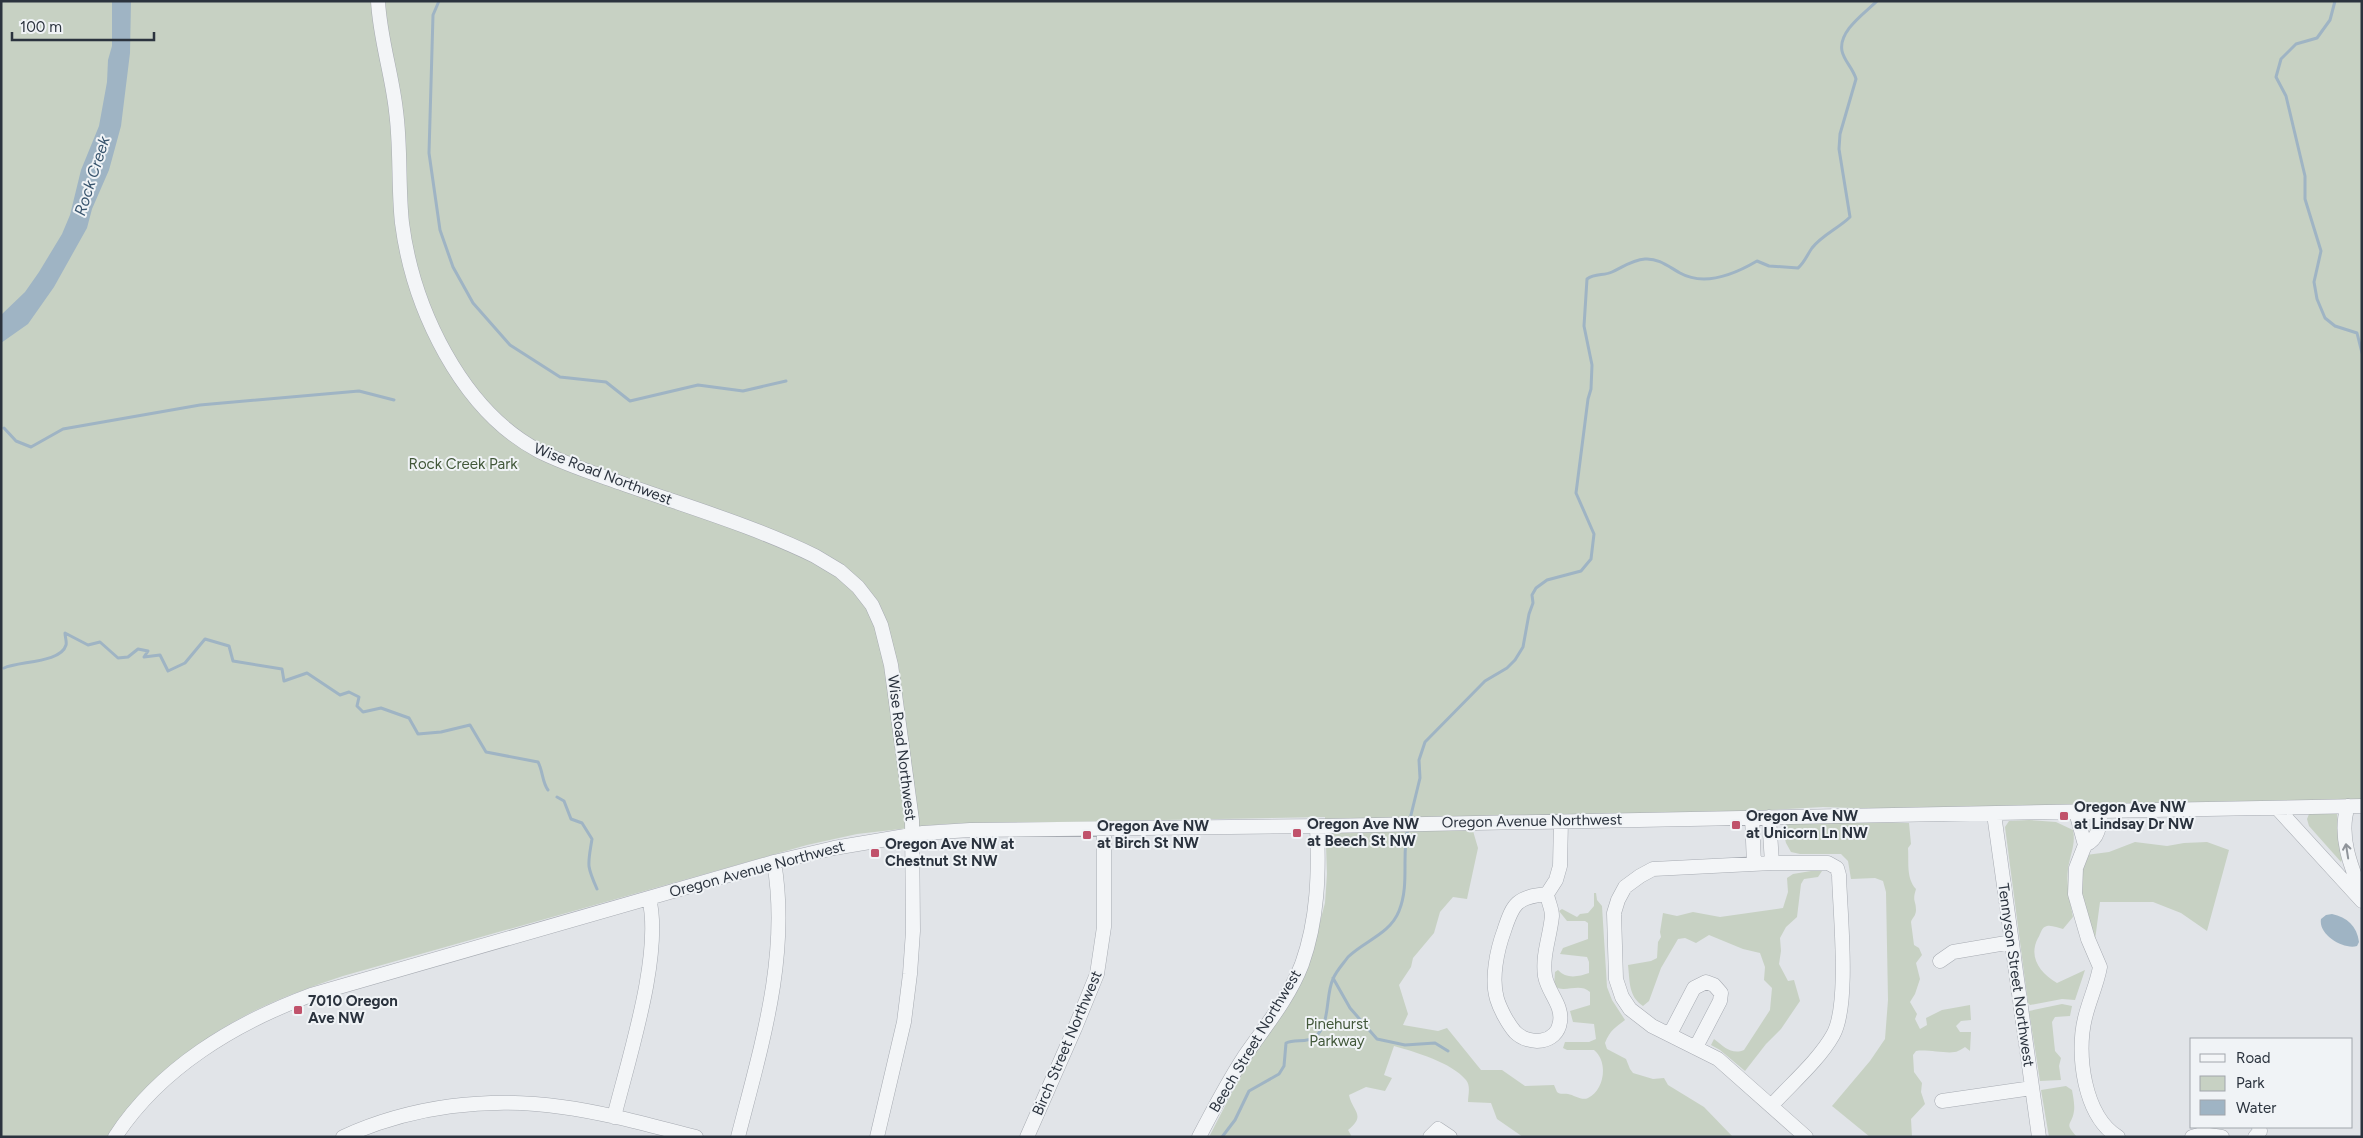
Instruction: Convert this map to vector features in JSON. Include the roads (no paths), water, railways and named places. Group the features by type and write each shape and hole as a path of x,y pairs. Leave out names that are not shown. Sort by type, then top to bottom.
{"street":[{"name":"Wise Road Northwest","path":"378,1 396,111 401,209 405,240 422,300 443,348 471,393 493,418 517,438 541,452 573,466 802,550 824,560 851,580 874,609 889,651 912,834 913,938 908,995 877,1137"},
{"name":"Oregon Avenue Northwest","path":"115,1137 135,1111 188,1060 234,1030 280,1007 339,985 774,862 834,848 912,834 970,830 1317,826 2355,806"},
{"path":"2355,806 2344,822 2346,849 2353,875 2362,894"},
{"path":"2277,808 2362,901"},
{"path":"2076,812 2085,845 2076,868 2075,894 2088,939 2100,967 2085,1019 2082,1038 2083,1068 2089,1094 2099,1118 2105,1127 2118,1137"},
{"path":"2085,845 2091,842 2097,834 2100,825 2100,812"},
{"name":"Tennyson Street Northwest","path":"1994,814 2039,1137"},
{"path":"1752,817 1754,864"},
{"path":"1769,817 1772,863"},
{"path":"1547,894 1522,898 1513,908 1500,943 1495,977 1497,998 1511,1026 1518,1035 1532,1041 1553,1036 1558,1030 1560,1020 1558,1005 1548,985 1545,969 1545,951 1552,916 1547,894 1556,880 1560,866 1561,821"},
{"name":"Beech Street Northwest","path":"1199,1137 1235,1072 1293,983 1302,963 1316,907 1317,826"},
{"name":"Birch Street Northwest","path":"1027,1137 1097,974 1104,928 1104,828"},
{"path":"738,1137 765,1030 775,978 779,931 774,862"},
{"path":"1772,1105 1830,1041 1838,1024 1843,997 1839,874 1837,868 1828,863 1772,863 1653,869 1633,880 1625,887 1618,900 1614,918 1615,973 1625,1002 1634,1013 1726,1064 1806,1137"},
{"path":"614,1117 648,973 652,921 649,898"},
{"path":"1940,961 1954,952 2012,942"},
{"path":"1670,1034 1694,988 1706,982 1714,985 1721,993 1720,1001 1696,1048"},
{"path":"1942,1101 2032,1088"},
{"path":"343,1137 413,1114 481,1103 546,1105 614,1117 696,1137"},
{"path":"2200,1132 2222,1137"},
{"path":"1434,1133 1450,1137"}],"water":[{"name":"Rock Creek","path":"112,1 131,1 130,53 121,126 109,170 92,209 87,228 54,287 28,324 1,343 1,315 25,292 62,234 70,215 81,170 99,126 107,82 108,60 112,46"},
{"path":"2332,914 2342,917 2354,927 2359,942 2357,946 2345,946 2333,940 2324,931 2321,919 2326,915"}],"waterway":[{"path":"439,1 433,15 429,153 440,230 453,267 473,303 510,345 560,377 606,382 630,401 698,385 743,391 786,381"},
{"path":"1410,819 1420,778 1419,760 1425,742 1485,681 1507,668 1515,660 1523,647 1533,603 1532,595 1536,588 1547,580 1581,571 1591,559 1594,534 1576,493 1588,399 1591,389 1592,365 1584,326 1587,279 1645,259 1659,261 1680,273 1699,279 1710,279 1730,274 1757,261 1769,266 1798,268 1816,243 1850,217 1839,149 1840,134 1856,79 1843,55 1842,44 1848,30 1877,1"},
{"path":"2335,1 2330,20 2317,38 2296,44 2281,59 2276,77 2286,96 2305,176 2305,199 2321,251 2314,282 2317,299 2325,318 2335,326 2357,333 2362,353"},
{"path":"4,428 16,441 31,447 63,429 200,405 359,391 394,400"},
{"path":"4,668 39,661 63,651 66,645 65,633 88,645 100,642 118,658 128,657 138,649 148,651 144,657 160,655 168,671 185,663 205,639 229,646 233,661 282,669 284,681 307,673 340,695 349,692 359,697 357,706 363,712 381,708 409,718 418,734 441,732 470,725 486,752 538,762 548,790"},
{"path":"557,797 564,801 571,819 582,823 592,839 589,864 597,889"},
{"path":"1222,1137 1235,1120 1249,1091 1279,1074 1284,1066 1286,1043 1312,1039 1320,1031 1326,1017 1333,979 1348,957 1383,931 1395,919 1404,890 1405,849 1408,828"},
{"path":"1333,978 1350,1008 1377,1039 1405,1045 1435,1043 1448,1051"}],"place":[{"name":"Oregon Ave NW at Lindsay Dr NW","path":"2064,816"},
{"name":"Oregon Ave NW at Unicorn Ln NW","path":"1736,825"},
{"name":"Oregon Ave NW at Beech St NW","path":"1297,833"},
{"name":"Oregon Ave NW at Birch St NW","path":"1087,835"},
{"name":"Oregon Ave NW at Chestnut St NW","path":"875,853"},
{"name":"7010 Oregon Ave NW","path":"298,1010"}],"park label":[{"name":"Rock Creek Park","path":"463,464"},
{"name":"Pinehurst Parkway","path":"1337,1032"}]}
